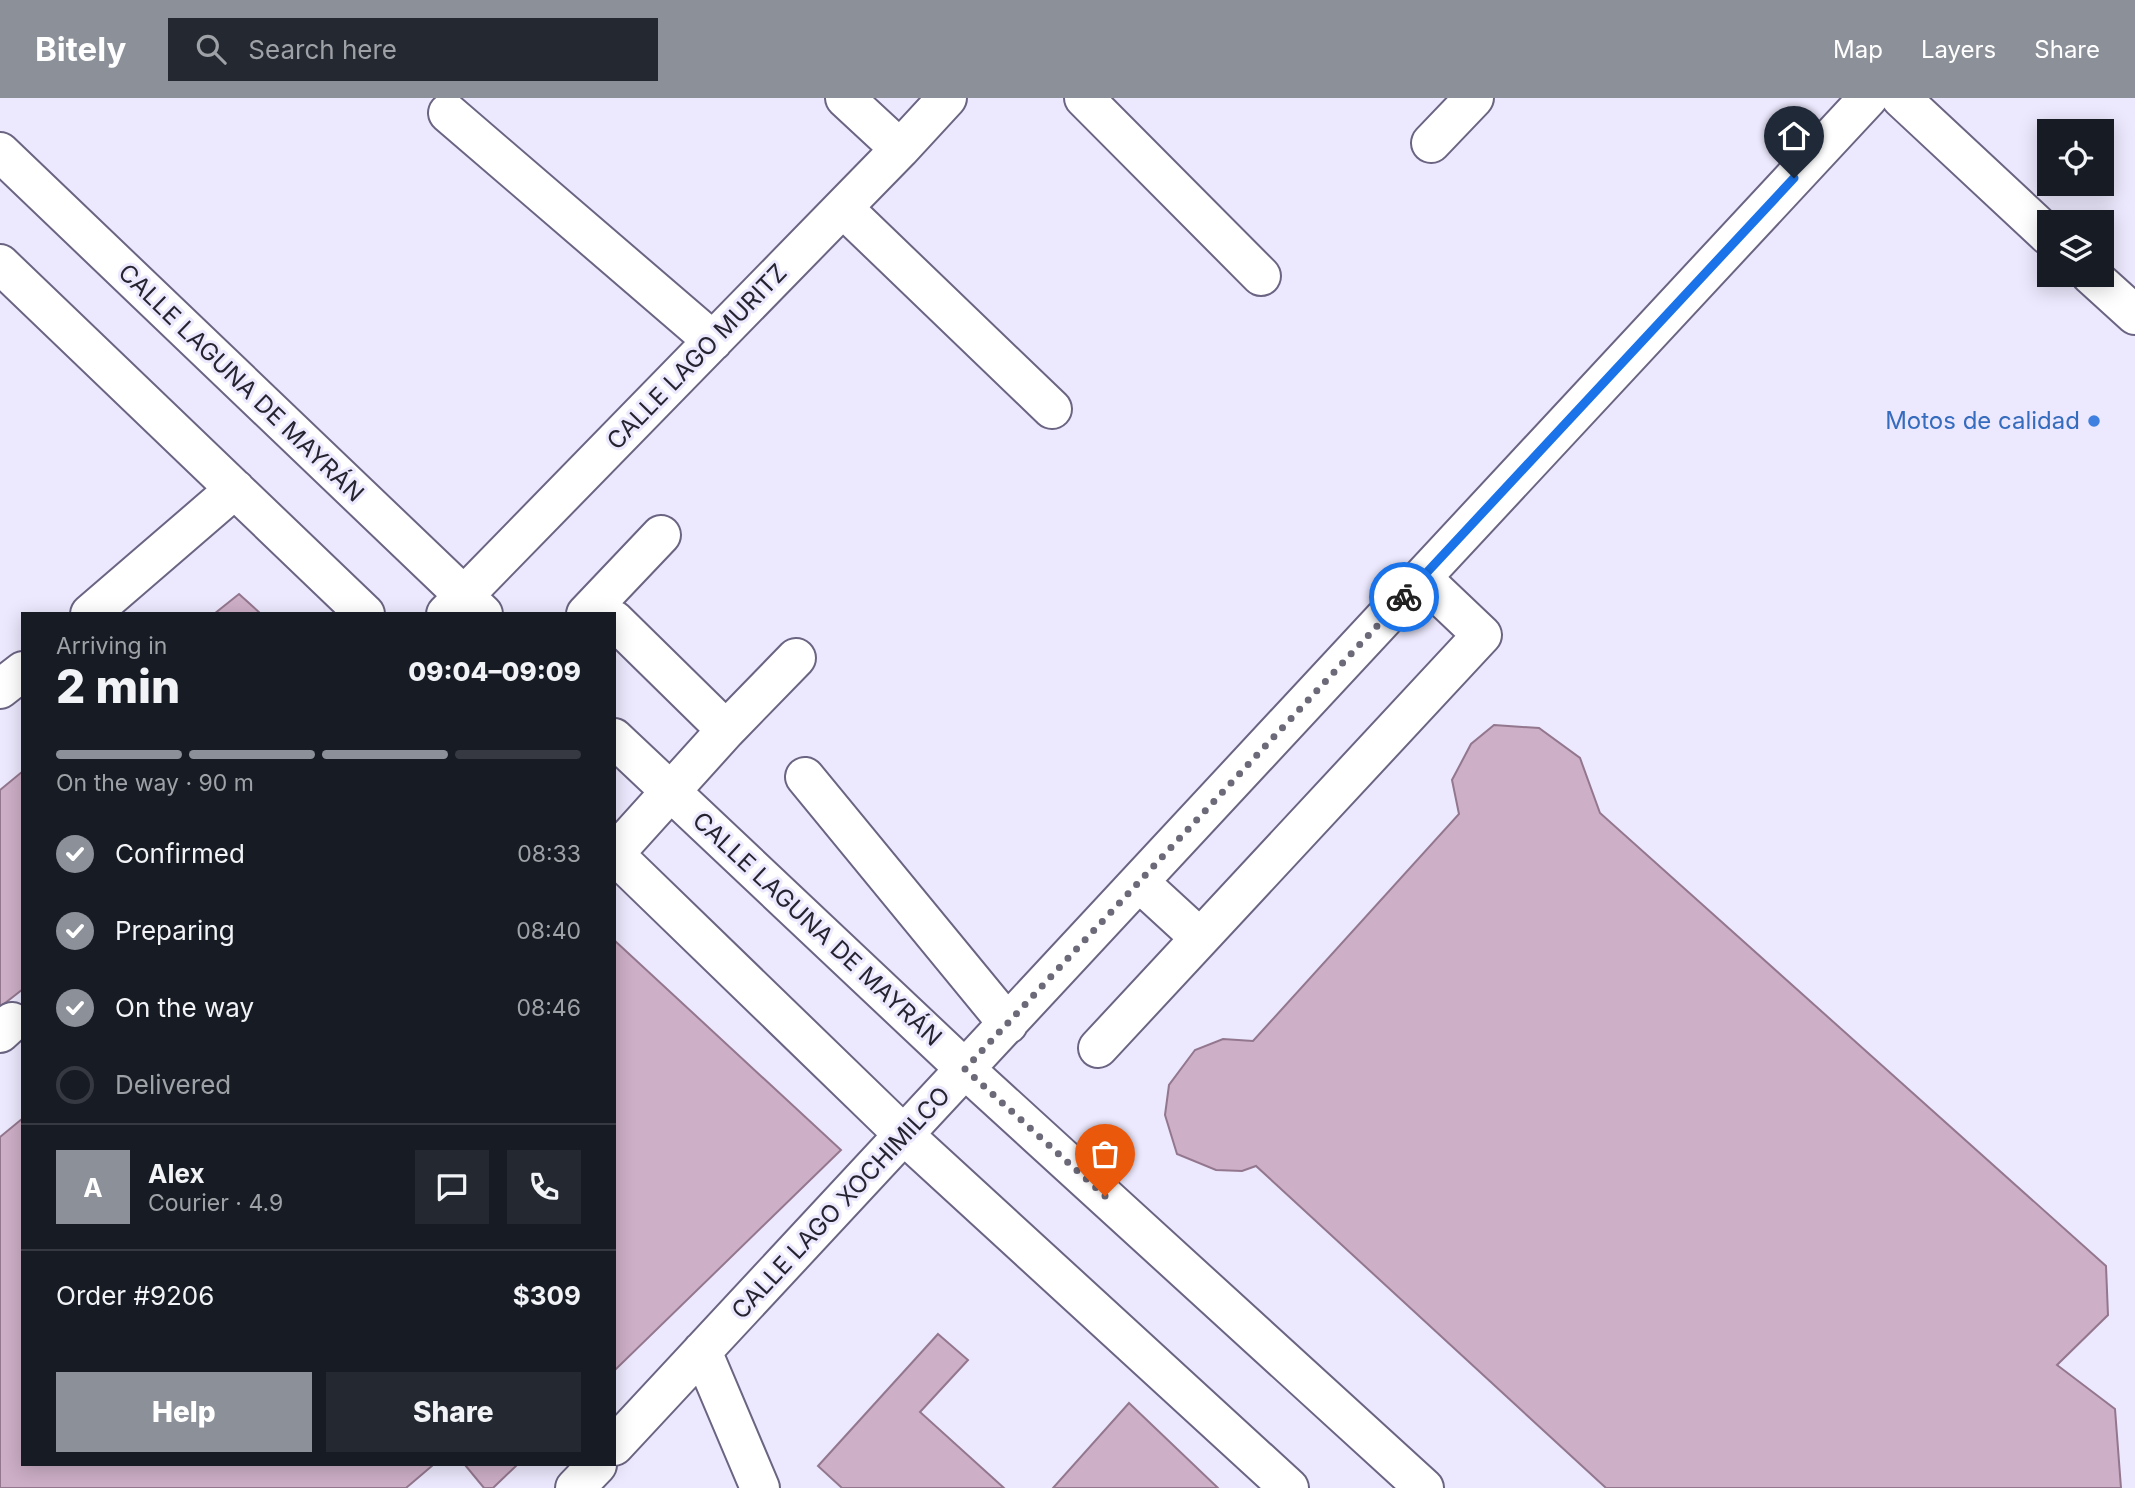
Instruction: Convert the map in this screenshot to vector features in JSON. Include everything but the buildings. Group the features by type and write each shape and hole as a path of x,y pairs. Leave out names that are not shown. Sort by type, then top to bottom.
{"street":[{"path":"845,98 900,149"},
{"name":"CALLE LAGO MURITZ","path":"464,608 713,341 947,98"},
{"path":"1084,98 1261,276"},
{"path":"1431,143 1474,98"},
{"name":"CALLE LAGO XOCHIMILCO","path":"616,1444 1868,98"},
{"path":"1901,98 2037,225"},
{"path":"448,113 713,341"},
{"name":"CALLE LAGUNA DE MAYRÁN","path":"0,152 464,608"},
{"path":"843,208 1052,409"},
{"path":"0,264 363,612"},
{"path":"2104,287 2135,316"},
{"path":"92,612 235,489"},
{"path":"602,612 662,535"},
{"path":"1098,1048 1482,635 1422,578"},
{"path":"616,627 726,730"},
{"path":"616,852 726,730 796,658"},
{"path":"0,689 21,673"},
{"name":"CALLE LAGUNA DE MAYRÁN","path":"616,739 965,1069 1424,1488"},
{"path":"805,777 1008,1024"},
{"path":"616,856 904,1135 1289,1488"},
{"path":"1139,882 1200,938"},
{"path":"702,1351 760,1488"},
{"path":"575,1488 596,1466"}],"way so far":[{"path":"1105,1196 965,1069 1404,597"}],"place":[{"name":"Motos de calidad","path":"2094,421"}],"route":[{"path":"1404,597 1794,178"}]}
